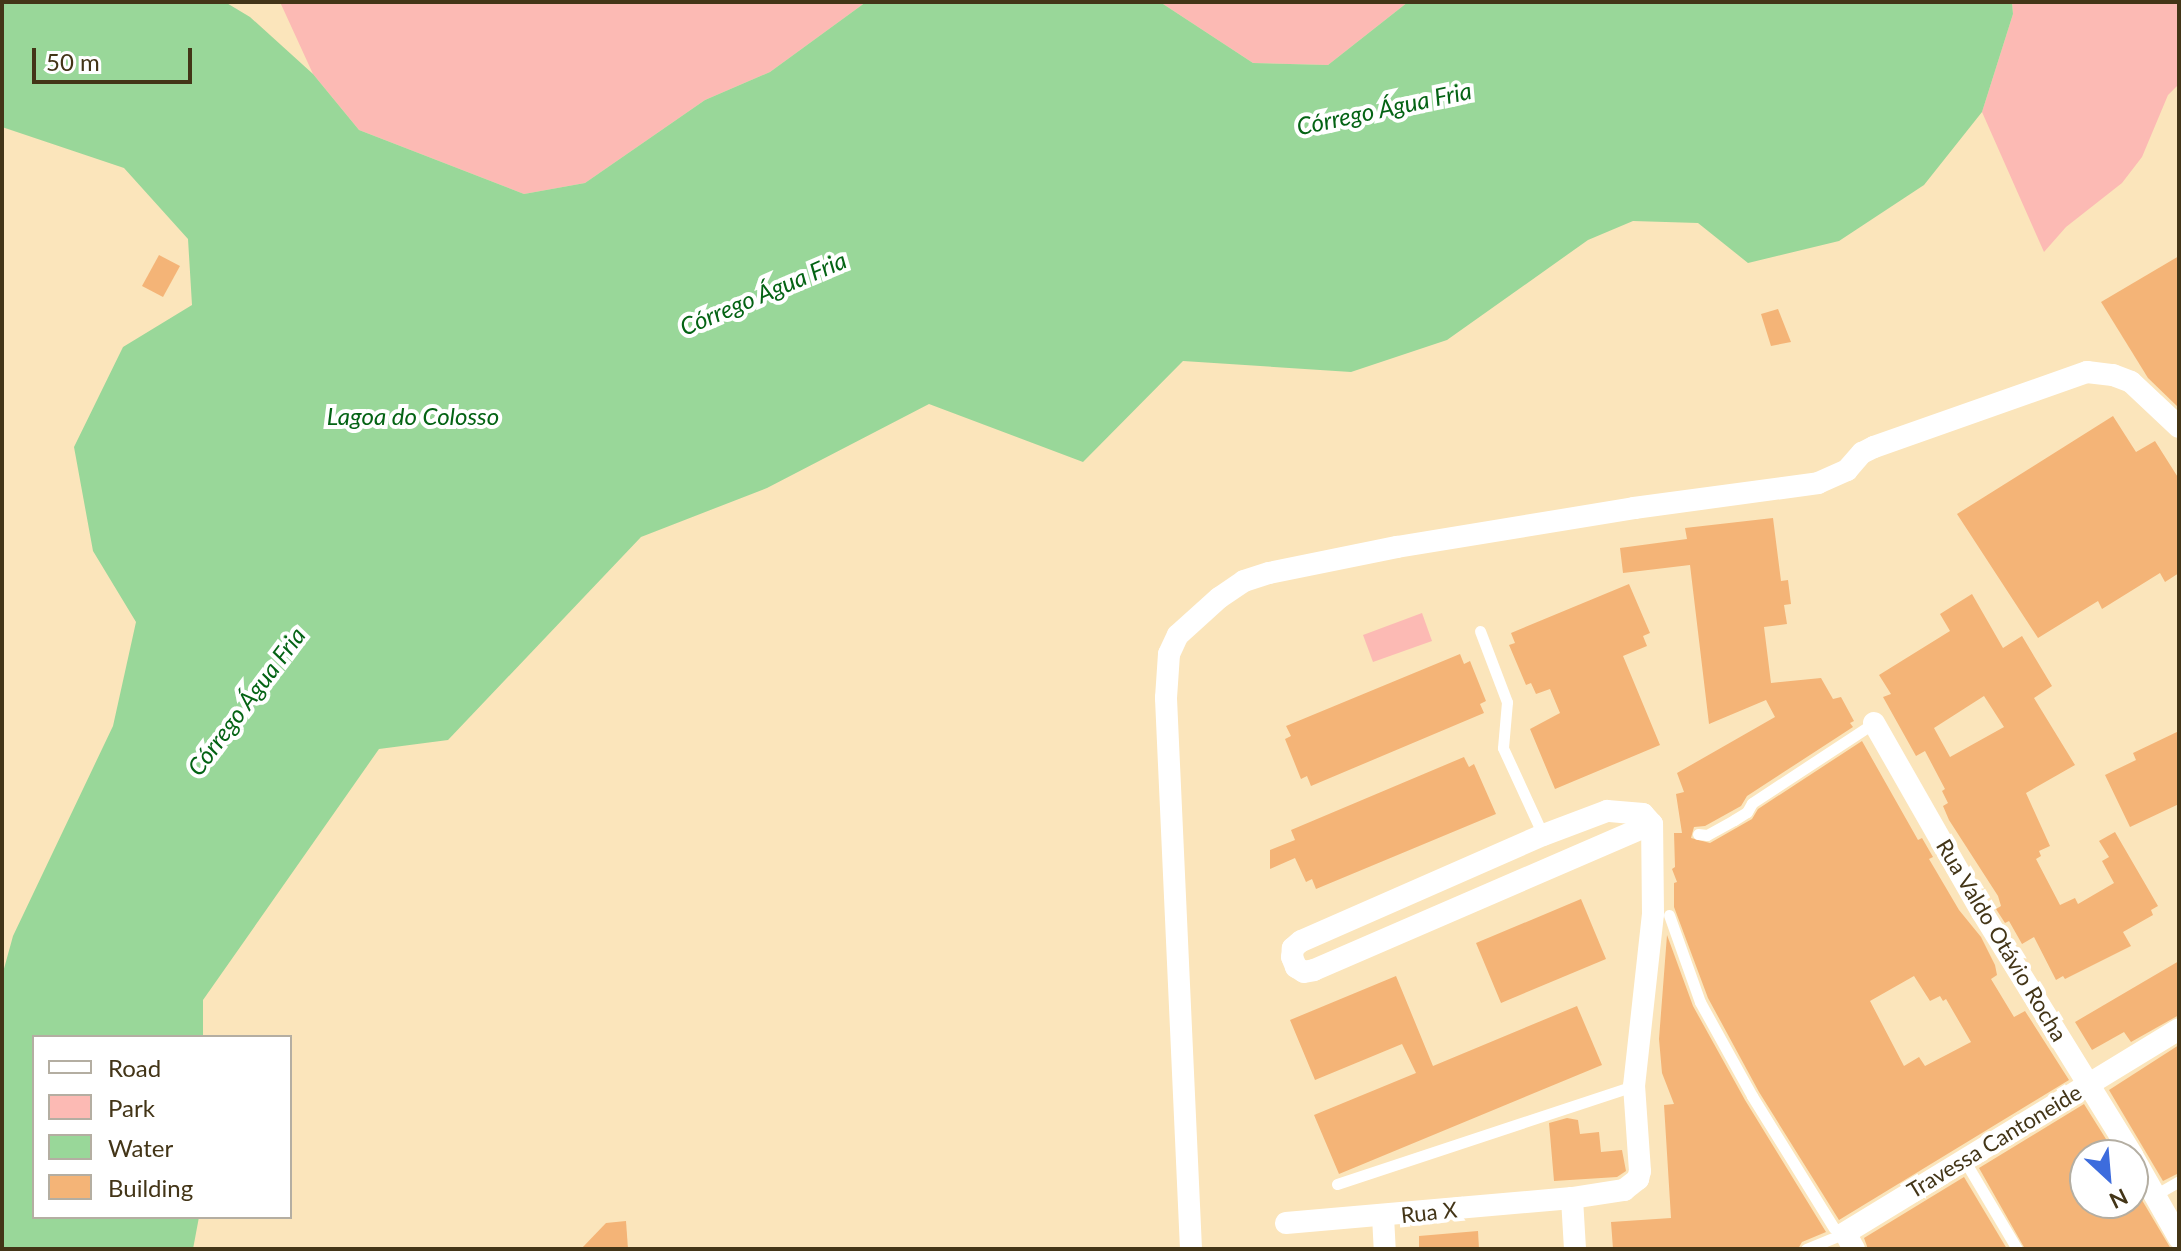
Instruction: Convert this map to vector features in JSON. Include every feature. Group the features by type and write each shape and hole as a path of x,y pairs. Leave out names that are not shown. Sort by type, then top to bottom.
{"street":[{"path":"1191,1249 1166,698 1169,654 1178,635 1219,598 1244,581 1269,573 1397,547 1818,483 1847,470 1862,453 1874,447 2087,372 2131,382 2179,427"},
{"name":"Rua Valdo Otávio Rocha","path":"1874,723 1982,912 2122,1139"},
{"path":"1634,1086 1661,915 1652,824 1643,814 1607,811 1543,835 1301,941 1293,948 1292,957 1296,967 1304,972 1314,970 1652,824"},
{"name":"Travessa Cantoneide","path":"1849,1241 1963,1158 2179,1029"},
{"name":"Rua X","path":"1286,1223 1572,1198 1624,1190 1638,1179 1634,1086"},
{"name":"Rua Valdo Otávio Rocha","path":"2149,1185 2179,1238"},
{"path":"1572,1198 1575,1249"},
{"path":"1383,1216 1385,1249"}],"lane":[{"path":"1480,631 1507,702 1503,748 1543,835"},
{"path":"1698,834 1707,835 1747,812 1752,803 1874,723"},
{"path":"1661,915 1700,1002 1752,1096 1834,1228 1849,1241"},
{"path":"1337,1184 1634,1086"},
{"path":"1963,1158 2017,1249"},
{"path":"2155,1195 2179,1181"},
{"name":"Travessa Cantoneide","path":"1806,1249 1849,1241"}],"green space":[{"path":"280,2 866,2 770,72 705,100 585,183 524,194 359,130 313,74"},
{"path":"1160,2 1408,2 1328,65 1253,63"},
{"path":"2012,2 2179,2 2179,84 2168,95 2142,157 2122,183 2066,227 2044,252 1982,112 2013,14"},
{"path":"1422,613 1432,641 1373,662 1363,635"}],"water":[{"name":"Lagoa do Colosso","path":"2,2 225,2 250,17 313,74 359,130 524,194 585,183 705,100 770,72 866,2 1160,2 1253,63 1328,65 1408,2 2012,2 2013,14 1982,112 1924,185 1839,241 1748,263 1698,223 1633,221 1588,240 1447,340 1351,372 1183,361 1083,462 929,404 767,488 641,537 448,740 379,749 203,1000 203,1035 32,1035 32,1219 199,1219 193,1249 2,1249 2,976 13,936 113,726 136,622 93,551 74,447 123,347 192,305 188,239 124,168 2,127"}],"building":[{"path":"159,255 180,266 163,297 142,286"},
{"path":"2179,256 2179,408 2148,378 2101,302"},
{"path":"1778,309 1791,342 1771,346 1761,314"},
{"path":"2113,416 2136,452 2155,441 2179,479 2179,573 2165,582 2160,573 2102,609 2098,601 2038,638 1957,514"},
{"path":"1773,518 1781,581 1788,580 1791,604 1784,605 1787,624 1764,627 1771,683 1821,678 1833,699 1841,697 1854,721 1850,723 1853,727 1747,796 1741,806 1705,826 1694,827 1691,838 1710,843 1752,819 1758,809 1862,741 1918,840 1922,838 1933,857 1929,859 1959,910 1981,937 1995,965 1997,975 1991,979 2014,1017 2025,1011 2069,1080 1839,1220 1759,1092 1708,998 1674,907 1674,883 1677,882 1672,869 1675,867 1674,833 1682,833 1676,794 1684,792 1677,773 1775,717 1766,700 1709,724 1690,565 1623,573 1620,548 1687,539 1685,528","holes":["1914,976 1930,1001 1940,996 1943,1001 1946,999 1971,1042 1925,1066 1919,1057 1904,1066 1870,1001"]},
{"path":"1629,584 1650,633 1643,636 1647,646 1623,656 1660,745 1555,789 1530,729 1560,713 1550,689 1536,694 1531,683 1526,685 1509,645 1515,643 1511,633"},
{"path":"1972,594 2003,648 2022,636 2052,686 2034,698 2075,765 2026,793 2050,846 2039,851 2041,856 2036,859 2060,905 2075,898 2078,904 2114,883 2102,861 2109,857 2099,841 2115,832 2158,906 2151,910 2153,915 2123,932 2131,946 2065,979 2063,976 2056,980 2034,937 2022,944 2009,921 2005,923 1996,909 2001,906 1998,896 1949,820 1943,806 1948,803 1942,791 1945,789 1925,751 1916,756 1883,697 1891,694 1879,675 1950,631 1940,614","holes":["1984,696 2004,727 1950,757 1934,728"]},
{"path":"1460,654 1464,664 1470,661 1486,701 1480,704 1484,713 1311,786 1307,776 1301,779 1285,739 1291,736 1286,726"},
{"path":"2179,731 2179,804 2130,827 2105,775 2136,760 2133,753"},
{"path":"1464,757 1469,767 1474,764 1496,814 1316,889 1312,879 1306,882 1295,858 1270,869 1270,850 1295,840 1291,830"},
{"path":"1581,899 1606,959 1501,1003 1476,943"},
{"path":"1667,935 1693,1006 1745,1100 1826,1232 1802,1242 1798,1249 1613,1249 1611,1222 1671,1218 1664,1105 1674,1104 1662,1073 1659,1039"},
{"path":"2179,961 2179,1015 2131,1042 2124,1032 2092,1050 2075,1022"},
{"path":"1396,976 1433,1066 1577,1006 1602,1065 1339,1174 1314,1115 1416,1073 1402,1044 1315,1080 1290,1020"},
{"path":"2179,1045 2179,1173 2163,1181 2149,1157 2149,1139 2138,1139 2109,1090"},
{"path":"2084,1104 2106,1139 2069,1139 2069,1219 2149,1219 2149,1212 2171,1249 2025,1249 1979,1168"},
{"path":"1567,1118 1578,1120 1580,1134 1599,1132 1601,1152 1622,1150 1626,1171 1617,1177 1554,1181 1549,1123"},
{"path":"1964,1177 2007,1249 1868,1249 1864,1238"},
{"path":"626,1221 628,1249 581,1249 606,1223"},
{"path":"1478,1231 1479,1249 1419,1249 1419,1236"}],"water label":[{"name":"Córrego Água Fria","path":"1384,108"},
{"name":"Córrego Água Fria","path":"763,293"},
{"name":"Córrego Água Fria","path":"246,701"}]}
